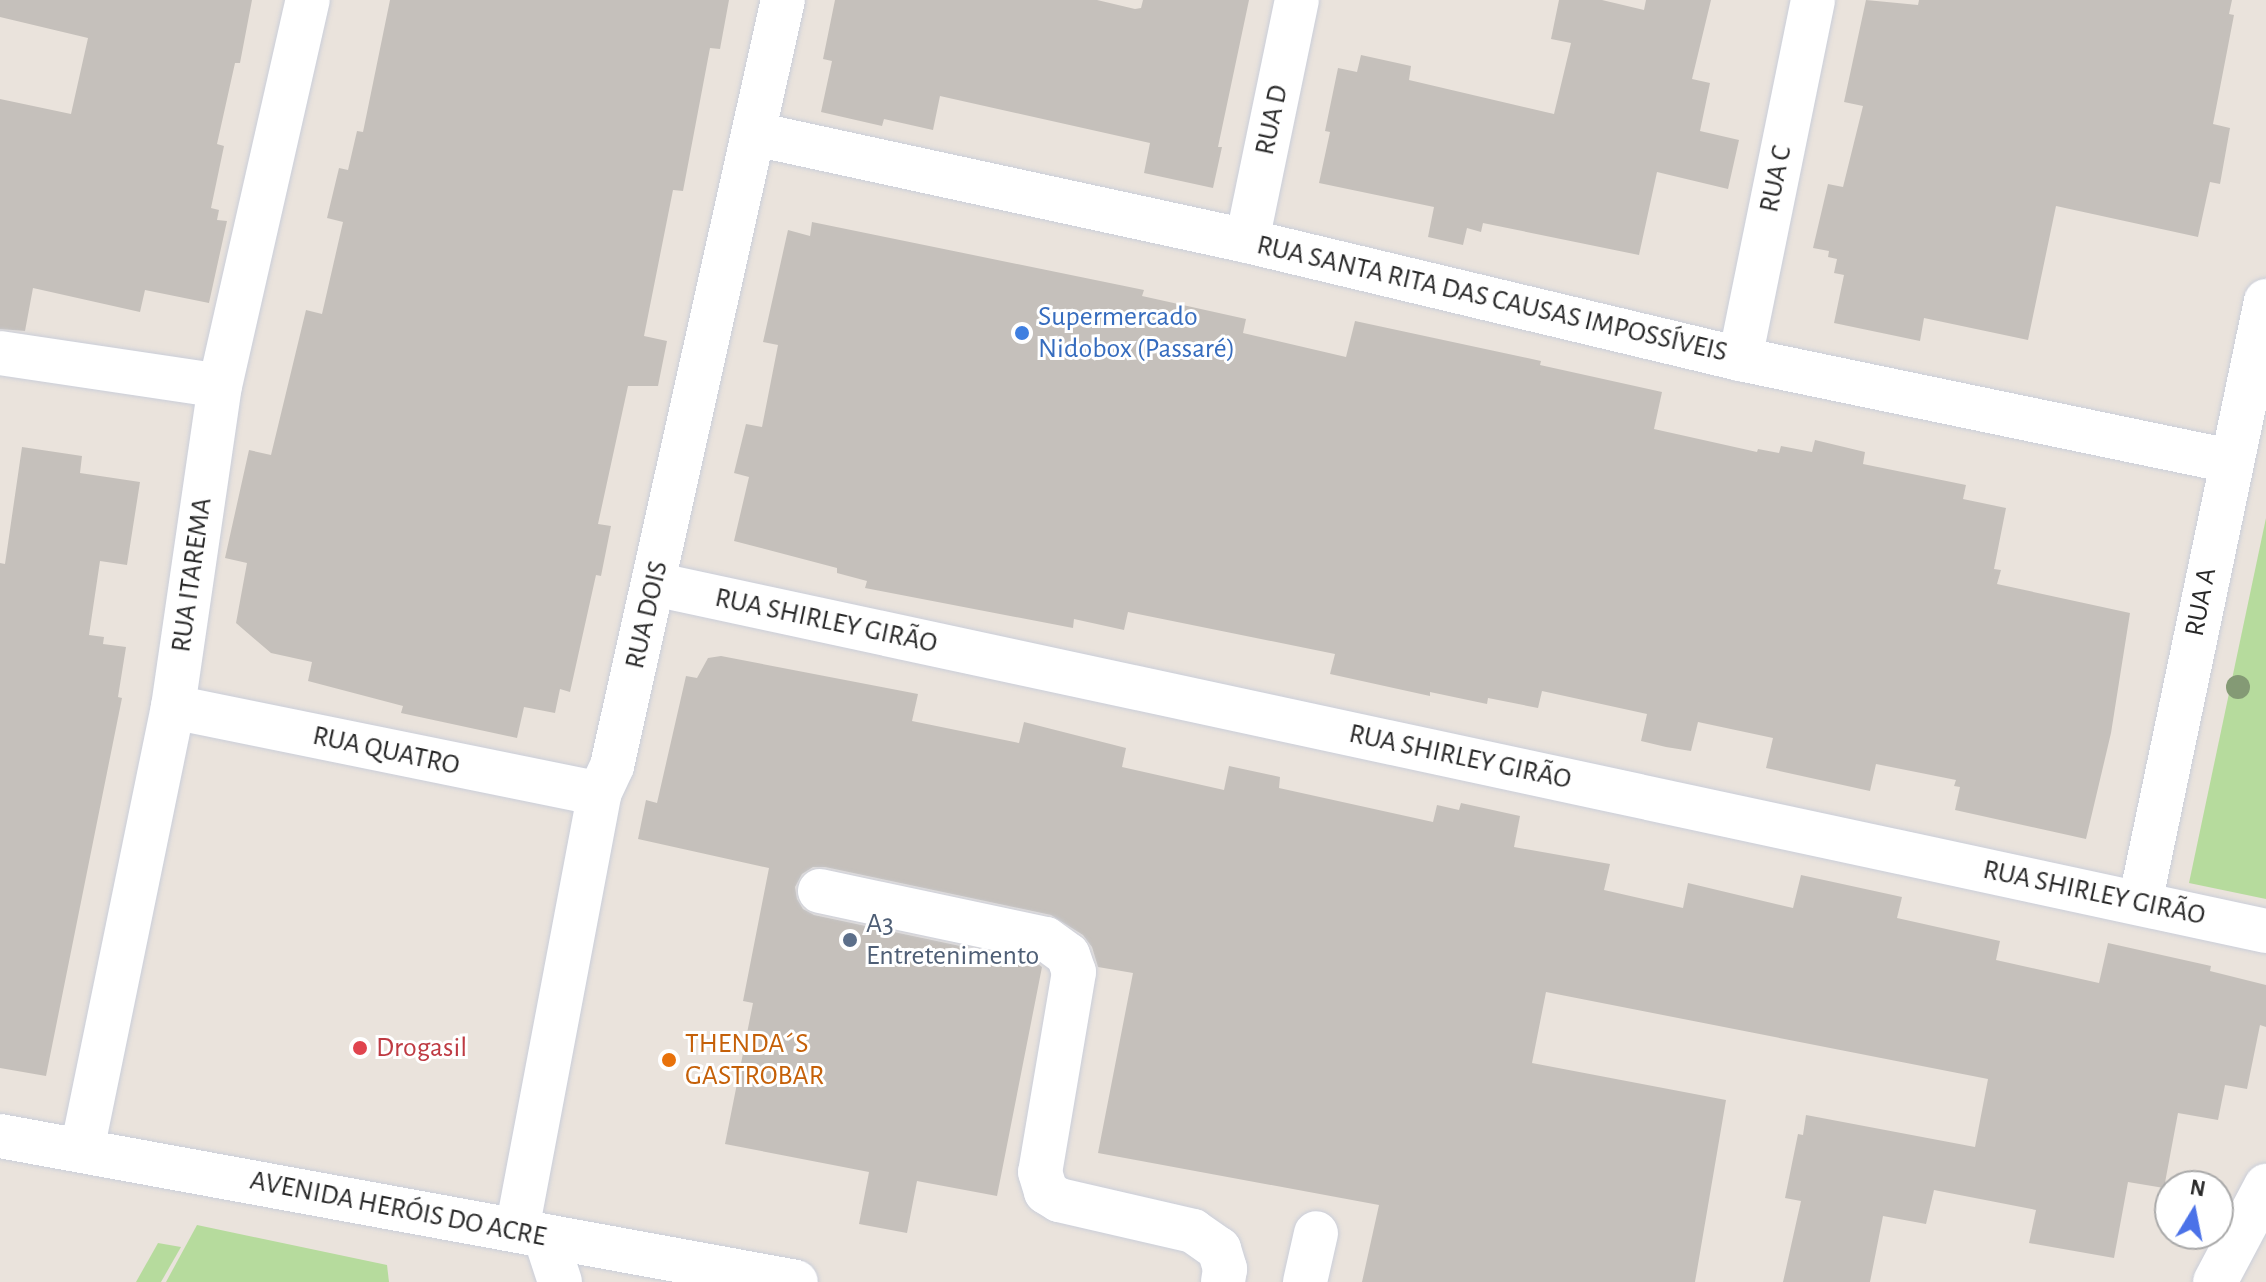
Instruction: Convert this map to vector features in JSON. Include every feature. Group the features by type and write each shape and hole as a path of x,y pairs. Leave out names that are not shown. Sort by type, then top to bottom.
{"street":[{"name":"RUA ITAREMA","path":"82,1150 173,707 220,386 308,0"},
{"name":"RUA DOIS","path":"531,1233 599,794 612,766 783,0"},
{"name":"RUA D","path":"1247,241 1297,0"},
{"name":"RUA C","path":"1740,359 1813,0"},
{"name":"RUA SANTA RITA DAS CAUSAS IMPOSSÍVEIS","path":"755,134 1247,241 1740,359 2230,461"},
{"name":"RUA A","path":"2140,903 2230,461 2266,301"},
{"path":"0,353 220,386"},
{"name":"RUA SHIRLEY GIRÃO","path":"654,584 2266,931"},
{"name":"RUA QUATRO","path":"173,707 599,794"},
{"path":"820,891 1046,939 1068,955 1074,972 1040,1172 1046,1192 1059,1200 1193,1231 1219,1249 1225,1269 1223,1282"},
{"name":"AVENIDA HERÓIS DO ACRE","path":"0,1136 796,1282"},
{"path":"2215,1282 2266,1186"},
{"path":"531,1233 560,1282"},
{"path":"1305,1282 1316,1233"}],"green space":[{"path":"2266,518 2266,899 2189,883"},
{"path":"197,1225 387,1265 389,1282 166,1282"},
{"path":"158,1243 181,1247 161,1282 136,1282"}],"building":[{"path":"0,0 252,0 240,63 235,63 217,144 224,146 211,208 219,210 217,220 227,221 209,303 145,290 140,312 33,288 25,331 0,329 0,99 71,114 88,38 0,17"},
{"path":"390,0 729,0 720,49 710,48 683,191 673,190 644,336 667,341 658,386 628,386 598,524 611,526 601,576 596,575 570,692 560,689 555,713 524,707 517,738 401,713 403,706 308,681 312,662 271,653 236,623 247,563 225,558 249,450 271,455 306,310 322,314 343,222 327,218 339,168 348,170 357,131 363,132"},
{"path":"835,0 1097,0 1135,9 1141,8 1143,0 1249,0 1218,147 1222,147 1213,188 1144,173 1150,143 940,96 933,130 884,119 882,126 821,112 832,61 823,59"},
{"path":"1559,0 1602,0 1644,10 1646,0 1711,0 1692,79 1710,83 1700,131 1739,140 1728,189 1657,172 1639,255 1483,223 1481,232 1467,228 1463,245 1428,237 1434,207 1319,183 1330,132 1325,131 1338,68 1357,72 1361,55 1411,66 1409,80 1554,114 1571,43 1551,39"},
{"path":"1866,0 1918,5 1919,0 2232,0 2229,14 2234,15 2213,124 2230,128 2220,184 2210,182 2198,237 2056,206 2028,340 1924,318 1920,341 1834,323 1844,275 1834,273 1837,259 1828,257 1829,251 1813,248 1828,184 1843,187 1863,106 1844,102"},
{"path":"812,222 1144,290 1142,296 1246,319 1243,333 1346,357 1355,321 1541,361 1540,365 1662,392 1654,429 1757,452 1758,449 1779,453 1781,446 1812,452 1815,440 1865,452 1863,464 1966,485 1963,499 2006,508 1994,569 2001,570 1997,584 2130,613 2111,733 2086,839 1955,810 1960,787 1954,786 1956,780 1876,764 1870,791 1766,768 1773,738 1698,722 1691,751 1666,747 1641,741 1647,714 1542,691 1538,708 1488,698 1487,704 1430,692 1430,696 1330,674 1335,654 1128,612 1124,630 1074,619 1073,628 865,588 867,581 837,573 837,568 734,541 749,477 734,473 746,424 762,427 778,345 763,342 788,230 810,236"},
{"path":"22,447 82,456 80,473 140,482 127,565 100,561 89,635 104,637 103,644 126,647 118,697 122,698 46,1076 0,1068 0,563 5,564"},
{"path":"721,656 918,694 912,721 1019,743 1024,722 1126,748 1122,767 1224,790 1229,766 1280,777 1279,788 1433,822 1437,805 1459,810 1461,803 1520,816 1514,847 1610,864 1604,890 1683,908 1688,883 1793,908 1801,875 1902,897 1897,918 2000,941 1996,960 2099,983 2108,943 2211,966 2210,971 2266,985 2266,1027 2260,1025 2247,1089 2225,1085 2218,1120 2178,1113 2167,1170 2154,1170 2154,1186 2128,1182 2114,1258 2029,1243 2036,1210 1934,1190 1926,1224 1883,1216 1870,1282 1783,1282 1801,1201 1785,1198 1798,1134 1803,1135 1806,1115 1975,1147 1988,1079 1546,992 1532,1063 1726,1100 1695,1282 1362,1282 1379,1205 1098,1153 1133,973 1098,967 1092,947 1083,935 1051,915 813,867 802,874 795,887 803,909 814,915 1036,962 1042,967 997,1196 917,1181 907,1233 859,1224 869,1172 725,1144 753,1003 743,1001 769,868 638,839 646,800 657,803 686,676 697,678 708,658"}],"place":[{"name":"Supermercado Nidobox (Passaré)","path":"1022,333"},
{"name":"A3 Entretenimento","path":"850,940"},
{"name":"Drogasil","path":"360,1048"},
{"name":"THENDA´S GASTROBAR","path":"669,1060"}]}
